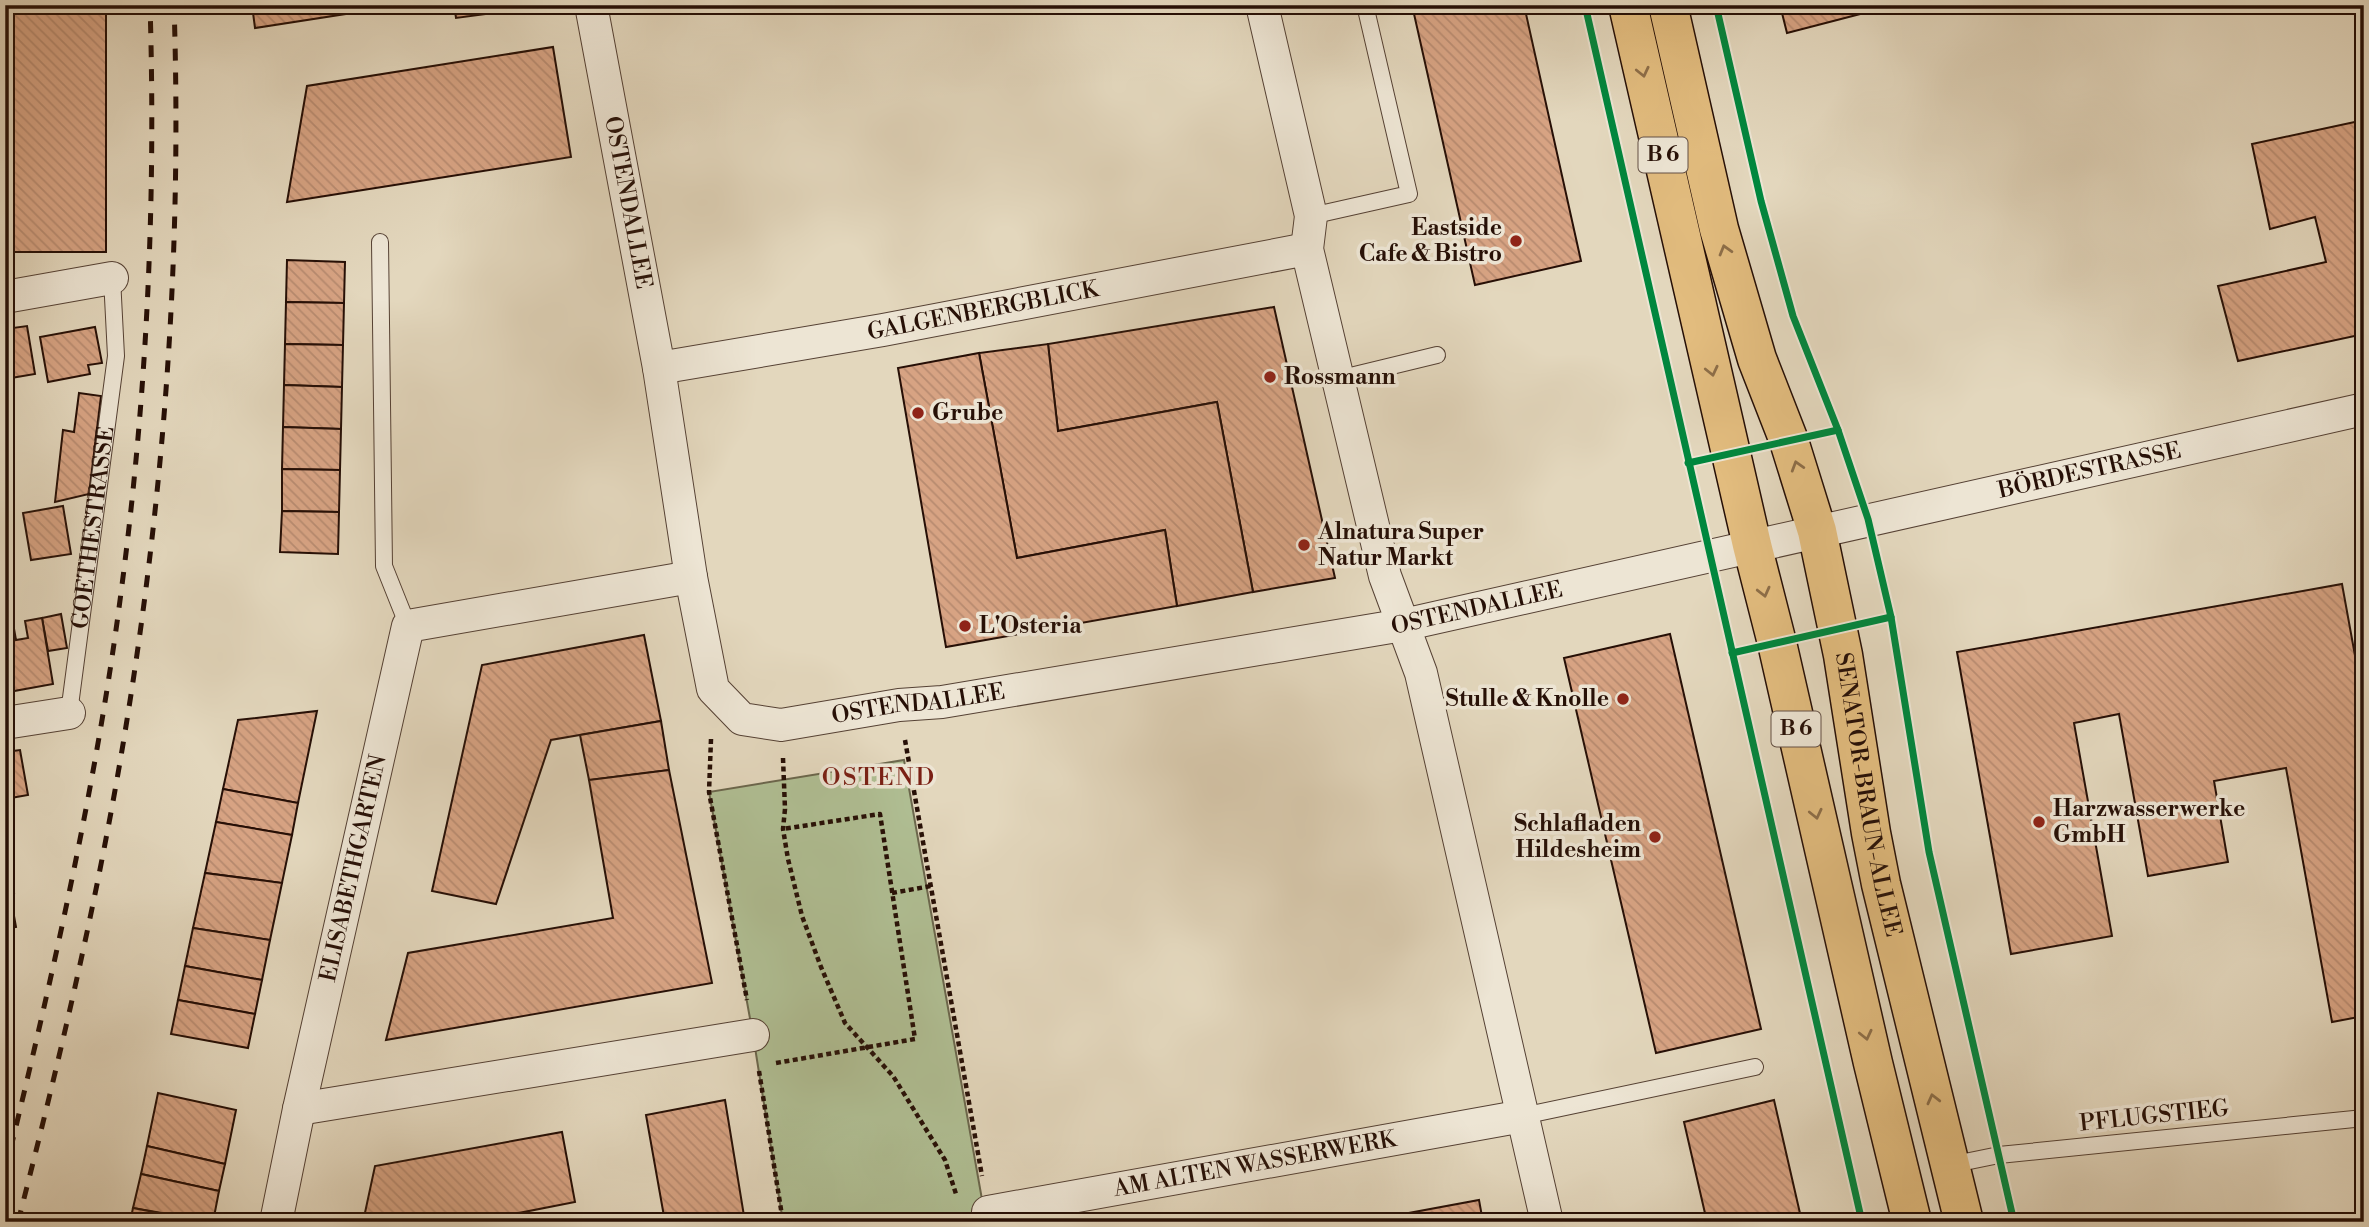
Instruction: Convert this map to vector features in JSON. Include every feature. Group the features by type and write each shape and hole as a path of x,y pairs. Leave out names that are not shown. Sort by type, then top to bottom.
{"main road":[{"name":"B 6","path":"1628,5 1912,1222"},
{"name":"SENATOR-BRAUN-ALLEE","path":"1668,5 1719,229 1757,359 1789,441 1817,531 1843,655 1881,884 1964,1222"}],"street":[{"name":"OSTENDALLEE","path":"592,5 659,368 691,577 713,689 742,719 781,724 899,705 942,702 1403,625 1817,531"},
{"path":"1262,5 1311,216 1307,249 1385,576 1421,673 1548,1222"},
{"name":"GALGENBERGBLICK","path":"659,368 895,327 1307,249"},
{"path":"5,296 111,278"},
{"name":"BÖRDESTRASSE","path":"1817,531 2364,409"},
{"path":"408,626 691,577"},
{"name":"ELISABETHGARTEN","path":"276,1222 408,626"},
{"name":"GOETHESTRASSE","path":"5,723 69,713"},
{"path":"299,1109 753,1035"},
{"name":"AM ALTEN WASSERWERK","path":"988,1212 1523,1116"}],"lane":[{"path":"1311,216 1409,194 1365,5"},
{"path":"380,242 384,566 408,626"},
{"name":"GOETHESTRASSE","path":"69,713 116,356 111,278"},
{"path":"1338,379 1437,355"},
{"path":"1523,1116 1755,1067"},
{"name":"PFLUGSTIEG","path":"1950,1165 1999,1155 2364,1118"}],"path":[{"path":"713,689 709,792 753,1035 783,1222"},
{"path":"899,705 988,1212"},
{"path":"781,724 785,808 783,830 802,916 845,1023 893,1076 945,1160 958,1199"},
{"path":"758,1066 915,1039 880,814 783,830"},
{"path":"892,893 931,886"}],"green space":[{"path":"904,760 986,1222 783,1222 753,1035 709,792"}],"building":[{"path":"5,5 106,5 106,252 5,252"},
{"path":"252,5 404,5 255,28"},
{"path":"454,5 492,5 494,13 456,18"},
{"path":"1412,5 1524,5 1581,261 1475,285"},
{"path":"1780,5 1895,5 1787,33"},
{"path":"553,47 571,157 287,202 307,86"},
{"path":"2364,120 2364,334 2238,361 2218,286 2326,262 2315,217 2270,229 2252,144"},
{"path":"287,260 345,262 344,303 286,302"},
{"path":"286,302 344,303 343,345 285,344"},
{"path":"1274,307 1335,578 1253,592 1217,402 1058,431 1048,344"},
{"path":"27,326 35,374 5,379 5,329"},
{"path":"95,327 102,363 88,365 90,374 48,382 40,337"},
{"path":"285,344 343,345 342,387 284,385"},
{"path":"1048,344 1058,431 1217,402 1253,592 1177,606 1165,530 1017,558 979,353"},
{"path":"979,353 1017,558 1165,530 1177,606 946,647 898,368"},
{"path":"284,385 342,387 341,429 283,427"},
{"path":"79,393 101,396 89,494 55,502 63,430 74,432"},
{"path":"283,427 341,429 340,470 282,469"},
{"path":"282,469 340,470 339,512 282,511"},
{"path":"63,506 71,554 31,560 23,513"},
{"path":"282,511 339,512 338,554 280,552"},
{"name":"Harzwasserwerke GmbH","path":"2342,584 2364,705 2364,1016 2332,1022 2286,768 2214,781 2228,862 2148,876 2119,714 2074,723 2112,936 2011,954 1957,652"},
{"path":"61,614 67,648 48,651 42,618"},
{"path":"42,618 53,684 14,691 5,640 5,624 13,623 16,640 28,638 25,621"},
{"path":"1670,634 1761,1029 1656,1053 1564,658"},
{"path":"644,635 661,721 551,740 496,904 432,891 482,665"},
{"path":"317,711 298,803 223,789 238,720"},
{"path":"661,721 669,770 589,780 580,735"},
{"path":"20,750 28,795 5,799 5,752"},
{"path":"669,770 712,983 386,1040 408,953 613,918 589,780"},
{"path":"223,789 298,803 292,835 216,822"},
{"path":"216,822 292,835 282,883 205,873"},
{"path":"7,856 14,893 10,894 16,927 5,929 5,857"},
{"path":"205,873 282,883 270,940 193,928"},
{"path":"193,928 270,940 262,980 185,966"},
{"path":"185,966 262,980 255,1014 178,1000"},
{"path":"178,1000 255,1014 248,1048 171,1034"},
{"path":"158,1093 236,1110 225,1164 147,1146"},
{"path":"725,1100 745,1222 665,1222 646,1115"},
{"path":"1774,1100 1802,1222 1707,1222 1684,1122"},
{"path":"562,1132 575,1202 473,1222 363,1222 375,1166"},
{"path":"147,1146 225,1164 219,1191 141,1174"},
{"path":"141,1174 219,1191 213,1222 133,1208"},
{"path":"1479,1200 1483,1222 1360,1222"},
{"path":"133,1208 206,1222 130,1222"}],"railway":[{"path":"5,1172 40,1026 86,807 112,659 131,513 148,296 152,151 150,5"},
{"path":"18,1222 64,1037 91,913 140,636 160,457 173,277 176,96 174,5"}],"cycle path":[{"path":"1585,5 1862,1222"},
{"path":"1716,5 1761,201 1793,316 1838,430 1868,519 1891,617 1929,852 2014,1222"},
{"path":"1688,463 1838,430"},
{"path":"1732,653 1891,617"}],"place":[{"name":"Eastside Cafe & Bistro","path":"1516,241"},
{"name":"Rossmann","path":"1270,377"},
{"name":"Grube","path":"918,413"},
{"name":"Alnatura Super Natur Markt","path":"1304,545"},
{"name":"L'Osteria","path":"965,626"},
{"name":"Stulle & Knolle","path":"1623,699"},
{"name":"Harzwasserwerke GmbH","path":"2039,822"},
{"name":"Schlafladen Hildesheim","path":"1655,837"}],"district":[{"name":"OSTEND","path":"879,778"}]}
